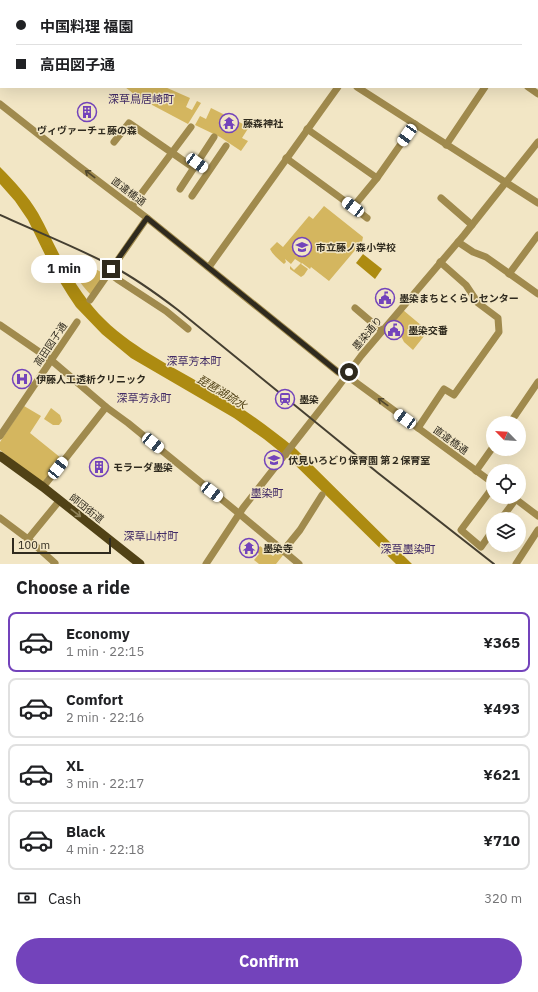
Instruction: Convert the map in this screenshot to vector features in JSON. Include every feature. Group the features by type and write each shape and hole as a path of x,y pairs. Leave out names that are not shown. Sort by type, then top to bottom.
{"main road":[{"name":"師団街道","path":"0,456 60,500 140,564"}],"street":[{"path":"209,267 337,88"},
{"path":"359,88 446,145 504,180 538,204"},
{"path":"446,145 484,88"},
{"path":"529,88 538,94"},
{"name":"直違橋通","path":"0,104 209,267 338,372 345,377 350,378 486,478"},
{"path":"114,142 129,123 172,152 208,171"},
{"path":"353,207 377,178 415,124"},
{"path":"132,206 191,126"},
{"path":"307,129 377,178"},
{"path":"180,189 214,137"},
{"name":"墨染通り","path":"206,564 239,514 361,356 458,242 504,180 538,142"},
{"path":"192,196 226,146"},
{"path":"286,158 367,218"},
{"path":"441,198 472,225"},
{"path":"90,300 147,218"},
{"path":"509,274 538,235"},
{"path":"458,242 473,252 486,257 538,294"},
{"path":"418,428 444,389 454,395 499,332 498,318 478,302 466,285 440,262"},
{"path":"109,273 117,280 143,295 166,311 188,329"},
{"path":"355,308 382,331"},
{"name":"高田図子通","path":"0,436 77,322"},
{"path":"0,325 51,360 106,407 140,433 298,564"},
{"path":"515,416 538,382"},
{"path":"43,488 106,407"},
{"path":"476,471 487,456"},
{"path":"283,551 300,530 322,495"},
{"path":"486,496 461,530 480,548 486,540"},
{"path":"28,539 60,500"},
{"path":"522,504 538,516"},
{"path":"0,518 28,539 55,563 54,564"},
{"path":"516,564 538,530"}],"shaded area":[{"path":"126,88 167,88 190,98 186,107 192,110 197,101 201,103 188,124 139,98"},
{"path":"211,108 249,127 242,138 248,141 241,151 220,137 195,125 200,116 206,119"},
{"path":"0,167 16,183 30,201 77,286 99,314 123,336 150,354 242,408 285,440 296,449 412,564 396,564 289,459 264,439 234,418 131,358 102,334 76,307 52,269 28,220 15,201 0,184"},
{"path":"324,206 363,237 362,242 329,281 311,267 310,269 302,263 301,264 308,269 301,277 290,269 290,266 294,270 301,263 295,259 291,264 285,259 286,262 284,264 270,249 277,242 283,247 309,216 313,219"},
{"path":"363,254 382,269 375,279 356,263"},
{"path":"68,255 105,274 91,295 80,282 67,258"},
{"path":"403,310 428,331 413,350 404,342 401,336 399,337 397,335 400,332 399,329 392,323"},
{"path":"24,406 41,416 30,433 61,458 41,483 0,450 0,442"},
{"path":"51,408 60,415 62,421 59,425 53,425 44,419"},
{"path":"260,546 273,556 279,550 284,554 276,564 259,564 254,560 259,554 256,551"}],"railway":[{"path":"0,215 98,259 154,292 378,473 494,564"}],"place":[{"name":"ヴィヴァーチェ藤の森","path":"87,112"},
{"name":"藤森神社","path":"229,123"},
{"name":"市立藤ノ森小学校","path":"302,247"},
{"name":"墨染まちとくらしセンター","path":"385,298"},
{"name":"墨染交番","path":"394,330"},
{"name":"伊藤人工透析クリニック","path":"22,379"},
{"name":"墨染","path":"285,399"},
{"name":"伏見いろどり保育園 第２保育室","path":"274,460"},
{"name":"モラーダ墨染","path":"99,467"},
{"name":"墨染寺","path":"249,548"}],"district":[{"name":"深草鳥居崎町","path":"141,99"},
{"name":"深草芳本町","path":"194,361"},
{"name":"深草芳永町","path":"144,398"},
{"name":"墨染町","path":"267,493"},
{"name":"深草山村町","path":"151,536"},
{"name":"深草墨染町","path":"408,549"}],"route":[{"path":"111,269 147,218 338,372 345,377 349,372"}],"water label":[{"name":"琵琶湖疏水","path":"222,392"}]}
